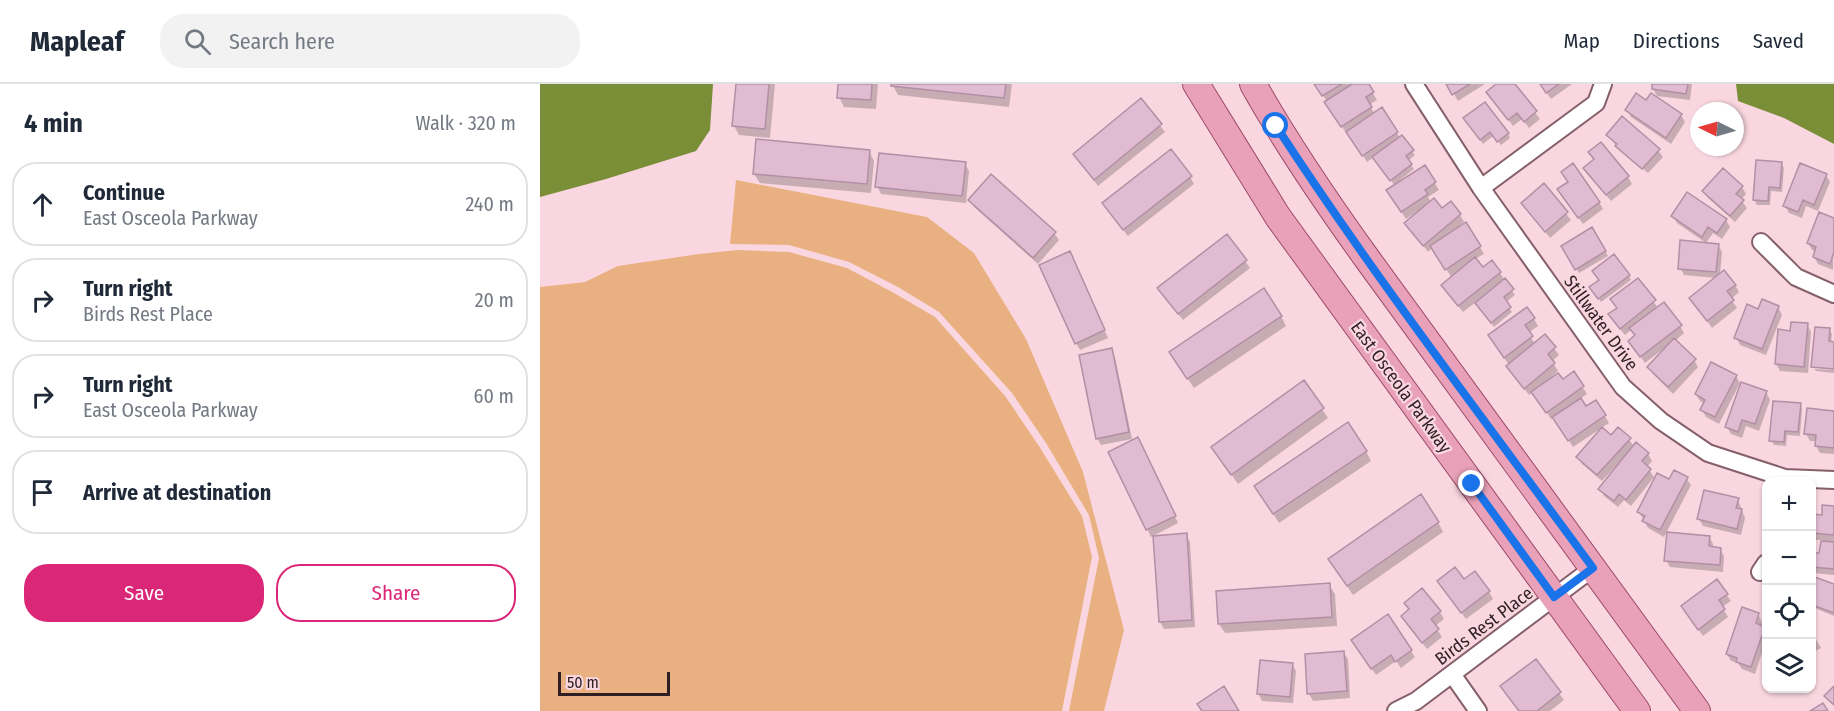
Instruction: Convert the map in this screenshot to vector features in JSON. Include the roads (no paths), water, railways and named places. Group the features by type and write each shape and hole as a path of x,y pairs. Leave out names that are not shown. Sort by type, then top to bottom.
{"main road":[{"name":"East Osceola Parkway","path":"1196,84 1278,217 1637,711"},
{"path":"1253,84 1276,126 1322,196 1697,711"}],"street":[{"name":"Stillwater Drive","path":"1414,84 1481,188 1623,387 1661,421 1708,453 1776,477"},
{"path":"1481,188 1596,103 1603,84"},
{"path":"1761,242 1796,277 1834,294"},
{"name":"Stillwater Drive","path":"1816,480 1834,480"},
{"name":"Birds Rest Place","path":"1396,711 1416,701 1593,568"},
{"path":"1452,674 1478,711"}]}
